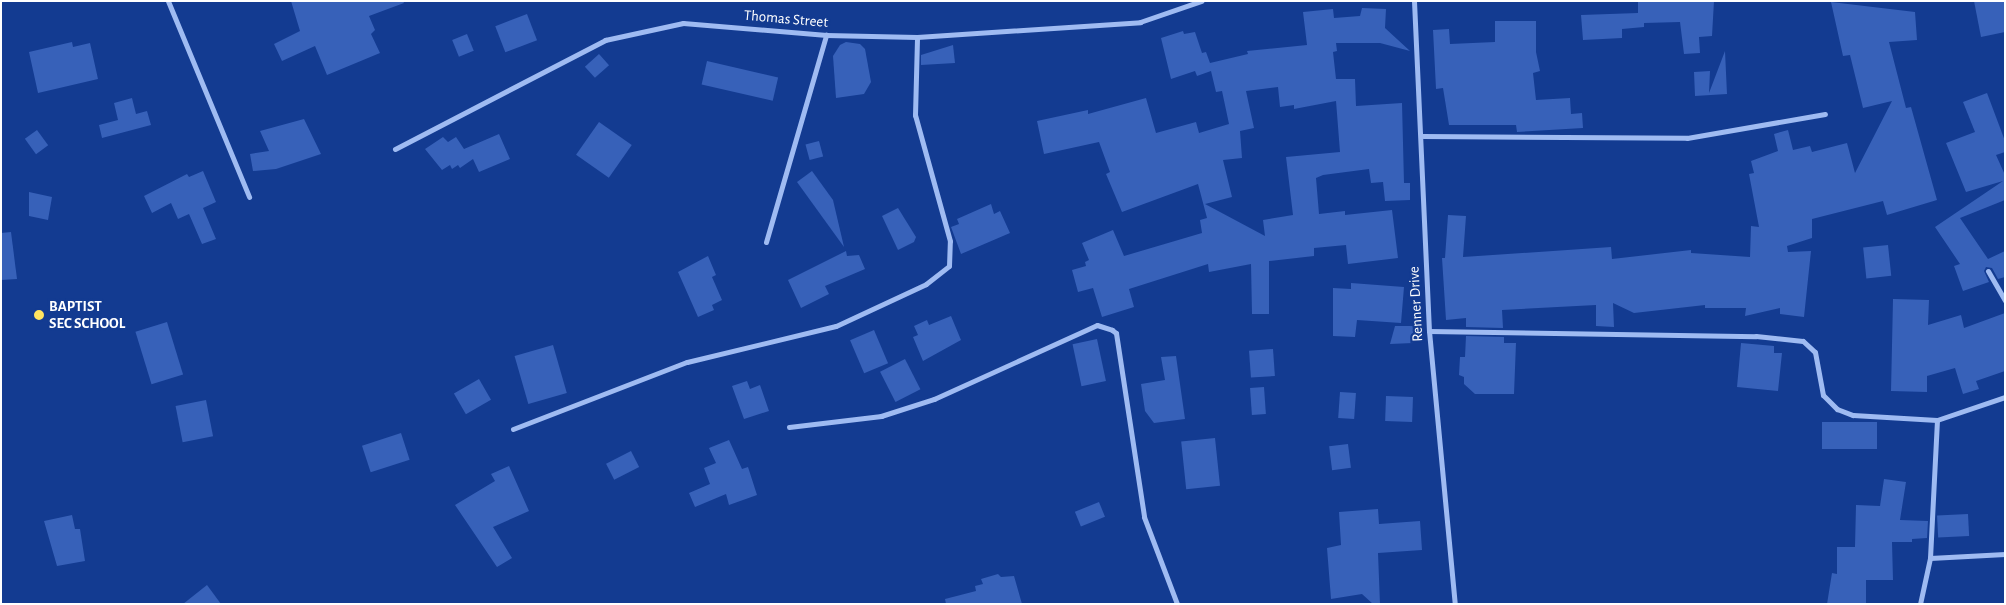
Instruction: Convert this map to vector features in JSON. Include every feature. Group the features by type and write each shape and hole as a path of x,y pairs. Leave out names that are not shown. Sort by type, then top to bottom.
{"street":[{"path":"168,1 249,197"},
{"name":"Thomas Street","path":"395,149 605,40 683,23 826,35 917,37 1140,22 1201,1"},
{"name":"Renner Drive","path":"1414,1 1423,136 1429,331 1455,604"},
{"path":"766,242 826,35"},
{"path":"513,429 687,362 836,326 926,284 949,266 950,241 915,115 917,37"},
{"path":"1423,136 1687,138 1825,114"},
{"path":"1988,271 2005,301"},
{"path":"789,427 881,416 934,399 1097,325 1112,330 1116,333 1144,517 1177,604"},
{"path":"1429,331 1790,339 1803,341 1814,352 1823,395 1837,409 1853,415 1937,420 2005,397"},
{"path":"1920,604 1930,558 1937,420"},
{"path":"1930,558 2005,554"}],"building":[{"path":"291,1 403,1 404,3 369,16 375,30 371,34 380,53 327,75 315,46 282,61 274,44 300,31"},
{"path":"1638,1 1714,1 1712,36 1699,37 1700,53 1684,54 1680,22 1644,23 1644,27 1622,29 1622,38 1583,40 1581,15 1638,13"},
{"path":"1974,1 2005,1 2005,32 1981,37"},
{"path":"1831,2 1915,12 1917,40 1889,42 1906,108 1911,107 1937,200 1887,215 1883,201 1812,219 1812,238 1787,246 1788,252 1811,251 1804,317 1780,314 1780,308 1745,316 1746,308 1705,308 1705,305 1634,313 1613,303 1614,327 1596,326 1596,305 1502,310 1503,328 1466,327 1466,318 1446,320 1442,258 1445,258 1448,215 1466,216 1463,257 1611,247 1612,259 1691,250 1691,253 1750,257 1751,226 1759,227 1749,174 1754,173 1751,161 1778,151 1774,134 1788,130 1793,150 1810,146 1812,152 1847,143 1855,173 1892,101 1863,108 1850,55 1843,56"},
{"path":"1362,8 1386,9 1385,28 1410,51 1380,43 1336,43 1337,51 1333,52 1336,79 1355,79 1356,106 1402,103 1404,183 1410,183 1410,200 1385,201 1383,182 1371,183 1369,169 1323,175 1316,178 1319,214 1345,211 1345,215 1392,210 1398,258 1348,264 1346,245 1314,248 1314,256 1269,261 1269,314 1252,314 1251,264 1209,272 1208,264 1129,289 1134,307 1102,317 1093,288 1078,292 1072,270 1086,266 1085,262 1089,260 1082,243 1113,230 1124,256 1202,233 1200,220 1207,218 1198,184 1122,212 1106,174 1110,172 1099,142 1044,154 1037,121 1088,110 1088,114 1146,98 1156,133 1196,122 1199,133 1229,124 1222,91 1216,92 1211,71 1197,76 1195,71 1171,79 1161,38 1183,31 1184,34 1195,32 1202,53 1206,52 1210,63 1248,54 1247,51 1307,45 1303,12 1333,9 1334,18 1360,16","holes":["1278,87 1280,107 1294,105 1294,109 1336,101 1340,152 1286,157 1293,215 1263,220 1265,236 1205,204 1232,197 1223,160 1242,158 1240,131 1254,128 1246,91"]},
{"path":"527,14 537,40 505,52 495,26"},
{"path":"1495,21 1536,21 1536,52 1540,71 1533,73 1536,100 1570,98 1571,114 1582,113 1583,128 1517,132 1516,125 1449,125 1443,88 1436,89 1433,30 1449,29 1450,44 1495,42"},
{"path":"467,34 474,51 459,57 452,40"},
{"path":"72,42 73,47 90,43 98,79 38,93 29,52"},
{"path":"846,42 860,44 865,49 871,82 864,94 836,98 833,56 840,45"},
{"path":"953,45 955,63 921,65 921,55"},
{"path":"1725,51 1727,94 1695,96 1694,72 1710,71 1709,93"},
{"path":"599,54 609,65 595,78 585,67"},
{"path":"707,61 778,77 773,101 702,84"},
{"path":"1987,93 2005,141 2005,152 1996,155 2005,175 2005,200 1960,218 1988,259 2005,251 2005,277 1998,279 1992,268 1986,267 1984,271 1989,282 1963,291 1954,266 1960,264 1935,227 2003,181 1966,192 1946,143 1975,132 1963,102"},
{"path":"132,98 136,114 147,111 151,125 102,138 99,125 118,120 114,103"},
{"path":"304,119 321,154 276,169 253,171 250,154 269,151 260,131"},
{"path":"599,122 632,145 609,178 576,155"},
{"path":"37,130 48,145 36,154 25,139"},
{"path":"499,134 510,159 479,172 473,159 460,168 458,165 452,169 450,165 442,170 425,149 443,137 448,142 456,137 464,149"},
{"path":"819,141 823,156 810,160 805,145"},
{"path":"203,171 216,202 203,208 216,239 202,244 189,214 178,219 171,203 152,213 144,196 187,174 189,177"},
{"path":"812,171 833,200 844,247 797,182"},
{"path":"29,192 52,197 48,220 29,216"},
{"path":"991,204 994,214 1000,211 1010,233 961,254 951,227 959,224 957,219"},
{"path":"898,208 916,237 914,242 898,250 882,216"},
{"path":"11,232 17,279 1,280 1,233"},
{"path":"1888,245 1891,276 1866,278 1863,248"},
{"path":"846,251 847,256 859,255 865,269 825,286 829,294 801,308 788,280"},
{"path":"708,256 716,275 712,277 722,300 712,305 714,310 698,317 678,272"},
{"path":"1351,283 1404,287 1401,323 1357,320 1355,337 1333,336 1333,288 1351,289"},
{"path":"1893,299 1929,300 1928,325 1961,315 1964,328 2005,313 2005,371 1976,381 1979,389 1963,394 1955,368 1927,376 1927,392 1891,391"},
{"path":"951,316 961,340 923,361 913,337 918,335 914,326 927,320 929,325"},
{"path":"167,322 183,375 152,384 135,332"},
{"path":"1395,326 1413,326 1413,343 1390,344"},
{"path":"874,330 888,363 864,373 850,340"},
{"path":"1466,336 1504,337 1504,343 1516,343 1514,394 1475,394 1464,384 1464,377 1459,375 1460,357 1465,357"},
{"path":"1097,339 1106,381 1081,386 1073,344"},
{"path":"1741,343 1774,346 1774,353 1782,353 1778,391 1737,387"},
{"path":"553,345 567,393 528,404 515,356"},
{"path":"1273,349 1275,376 1251,378 1249,351"},
{"path":"1176,356 1185,419 1154,423 1145,411 1141,384 1165,380 1161,357"},
{"path":"905,359 920,389 895,402 880,372"},
{"path":"479,379 491,400 466,414 454,394"},
{"path":"747,381 750,389 760,385 769,411 744,419 732,386"},
{"path":"1264,387 1266,414 1252,415 1250,388"},
{"path":"1340,392 1356,393 1354,419 1338,418"},
{"path":"1386,396 1413,397 1412,422 1385,421"},
{"path":"206,400 213,436 183,442 176,406"},
{"path":"1822,422 1877,422 1877,449 1822,449"},
{"path":"401,433 410,460 371,472 362,446"},
{"path":"1215,438 1220,486 1186,489 1181,442"},
{"path":"729,440 742,469 748,467 757,495 729,505 726,494 695,507 689,493 710,484 704,468 716,463 709,448"},
{"path":"1348,444 1351,468 1332,470 1329,446"},
{"path":"631,451 639,467 614,480 606,464"},
{"path":"509,466 529,511 493,527 512,558 497,567 455,505 495,481 491,474"},
{"path":"1884,479 1906,482 1900,520 1928,521 1927,538 1912,539 1912,542 1892,542 1893,580 1866,580 1866,604 1827,604 1832,573 1837,574 1837,547 1855,547 1856,505 1880,506"},
{"path":"1099,502 1105,517 1081,527 1075,512"},
{"path":"1378,509 1379,524 1420,521 1422,550 1378,553 1380,604 1373,604 1362,594 1331,599 1327,548 1341,545 1339,512"},
{"path":"1968,514 1969,536 1938,538 1937,516"},
{"path":"72,515 75,529 80,529 85,561 57,566 44,521"},
{"path":"998,574 1001,577 1014,576 1022,604 946,604 945,599 976,591 975,586 983,584 981,579"},
{"path":"207,585 221,604 183,604"}],"place":[{"name":"BAPTIST SEC SCHOOL","path":"39,315"}]}
